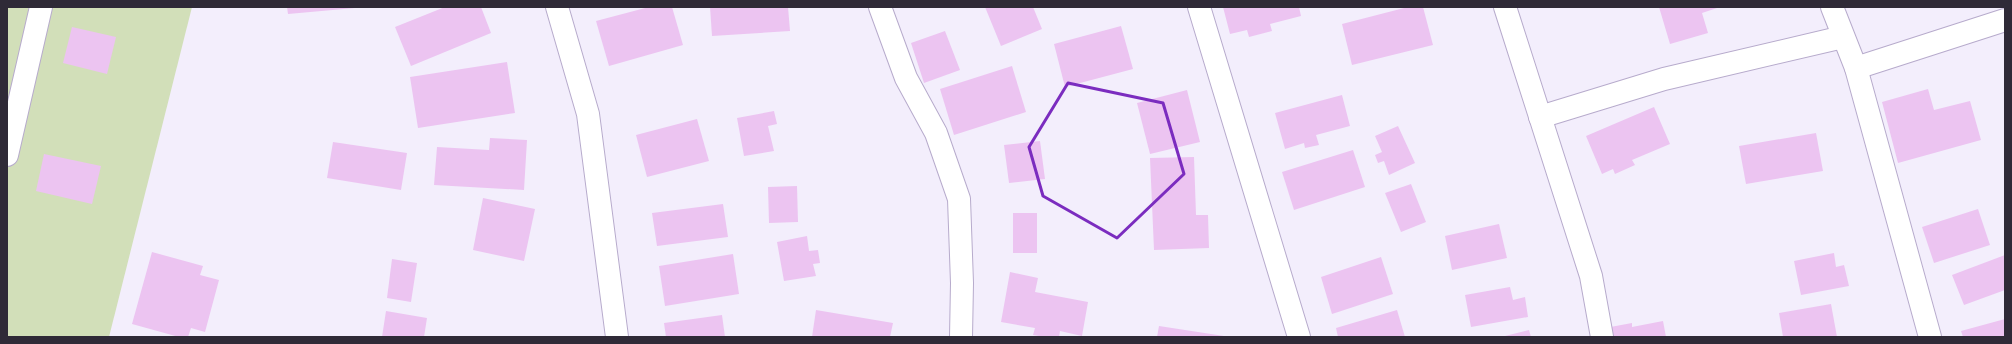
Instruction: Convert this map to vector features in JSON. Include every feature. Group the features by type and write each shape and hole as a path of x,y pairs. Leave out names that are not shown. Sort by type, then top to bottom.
{"street":[{"path":"7,155 41,7"},
{"path":"557,7 588,114 617,337"},
{"path":"880,7 906,78 936,133 959,199 962,283 960,337"},
{"path":"1199,7 1300,337"},
{"path":"1505,7 1591,276 1602,337"},
{"path":"1832,7 1856,68 1930,337"},
{"path":"1856,68 2005,20"},
{"path":"1540,117 1664,80 1843,37"}],"highlighted area":[{"path":"1068,83 1163,103 1184,174 1117,238 1043,196 1029,147"}],"green space":[{"path":"7,7 192,7 109,337 7,337"}],"building":[{"path":"287,7 355,7 355,8 288,14"},
{"path":"445,7 481,7 491,33 411,66 395,27"},
{"path":"649,7 672,7 683,45 609,66 596,21"},
{"path":"710,7 788,7 790,31 712,36"},
{"path":"985,7 1033,7 1042,29 1001,46"},
{"path":"1223,7 1299,7 1301,16 1270,24 1272,31 1249,37 1247,30 1230,34"},
{"path":"1408,7 1423,7 1433,45 1352,65 1342,24"},
{"path":"1659,7 1720,7 1702,13 1708,33 1670,44"},
{"path":"1121,26 1133,69 1065,87 1054,44"},
{"path":"72,27 116,37 107,74 63,63"},
{"path":"945,31 960,70 924,83 911,43"},
{"path":"507,62 515,113 418,128 410,77"},
{"path":"1012,66 1026,112 954,135 940,89"},
{"path":"1928,89 1934,110 1970,101 1981,140 1898,163 1882,102"},
{"path":"1187,90 1200,142 1150,154 1137,103"},
{"path":"1342,95 1350,126 1316,135 1319,145 1305,148 1304,143 1285,149 1275,113"},
{"path":"1654,107 1670,144 1632,160 1635,165 1615,174 1613,169 1602,174 1586,136"},
{"path":"774,111 777,124 768,126 774,151 744,156 737,118"},
{"path":"697,119 709,161 647,177 636,135"},
{"path":"1398,126 1415,163 1389,175 1384,161 1378,163 1375,155 1382,152 1375,136"},
{"path":"1816,133 1823,171 1746,184 1739,146"},
{"path":"490,138 527,140 524,190 434,185 437,147 489,150"},
{"path":"1040,141 1045,179 1009,183 1004,145"},
{"path":"333,142 407,153 401,190 327,178"},
{"path":"1353,150 1365,187 1294,210 1282,172"},
{"path":"44,154 101,166 92,204 36,191"},
{"path":"1194,157 1196,215 1208,215 1209,248 1154,250 1150,158"},
{"path":"1411,184 1426,222 1401,232 1385,193"},
{"path":"797,186 798,222 769,223 768,187"},
{"path":"483,198 535,209 524,261 473,250"},
{"path":"723,204 728,237 657,246 652,213"},
{"path":"1978,209 1990,245 1934,263 1922,227"},
{"path":"1013,213 1037,213 1037,253 1013,253"},
{"path":"1499,224 1507,258 1452,270 1445,236"},
{"path":"807,236 809,251 818,250 820,263 813,264 816,276 784,281 777,242"},
{"path":"152,252 203,266 200,275 219,280 205,332 191,328 188,337 179,337 132,324"},
{"path":"1834,253 1836,267 1844,265 1849,286 1801,295 1794,261"},
{"path":"733,254 739,294 665,306 659,266"},
{"path":"2005,255 2005,290 1964,305 1952,275"},
{"path":"1381,257 1393,294 1332,314 1321,277"},
{"path":"392,259 417,263 411,302 387,298"},
{"path":"1010,272 1038,278 1035,292 1088,302 1082,336 1060,331 1059,337 1033,335 1035,328 1001,322"},
{"path":"1510,287 1513,300 1525,297 1528,317 1471,327 1465,295"},
{"path":"1831,304 1837,337 1783,337 1779,313"},
{"path":"816,310 893,323 890,337 812,337"},
{"path":"1397,310 1405,337 1338,337 1336,328"},
{"path":"386,311 427,318 424,337 382,337"},
{"path":"722,315 725,337 666,337 664,323"},
{"path":"2005,319 2005,337 1963,337 1961,331"},
{"path":"1663,321 1666,337 1606,337 1605,328 1632,323 1632,327"},
{"path":"1159,326 1224,336 1157,337"},
{"path":"1529,330 1531,337 1505,337 1505,336"}]}
